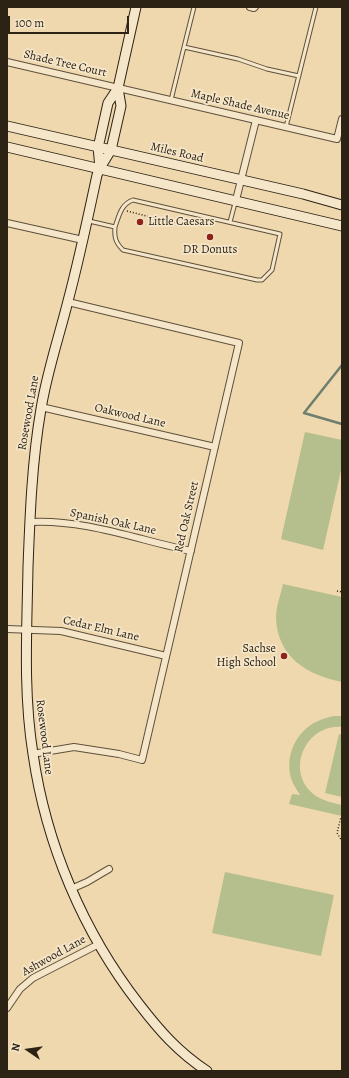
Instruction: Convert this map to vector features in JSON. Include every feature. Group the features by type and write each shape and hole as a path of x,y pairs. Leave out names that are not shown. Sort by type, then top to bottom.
{"street":[{"name":"Rosewood Lane","path":"100,168 98,147 108,103 118,88 136,7"},
{"path":"250,7 255,7"},
{"name":"Shade Tree Court","path":"7,62 118,88"},
{"name":"Rosewood Lane","path":"118,88 121,106 111,150 100,168 41,407 33,464 25,678 32,754 40,795 53,840 71,889 99,944 122,981 160,1031 185,1056 206,1071"},
{"name":"Maple Shade Avenue","path":"118,88 337,138 342,119"},
{"path":"236,200 256,120"},
{"name":"Miles Road","path":"7,126 303,194 342,205"},
{"path":"7,147 342,226"},
{"path":"7,223 83,240"},
{"name":"Red Oak Street","path":"32,754 74,746 119,754 142,760 239,343 68,302"},
{"name":"Oakwood Lane","path":"41,407 215,447"},
{"name":"Spanish Oak Lane","path":"30,522 63,522 83,525 191,551"},
{"name":"Cedar Elm Lane","path":"7,629 62,630 166,656"},
{"path":"71,889 87,882 109,869"},
{"name":"Ashwood Lane","path":"7,1008 9,1000 33,978 99,944"}],"lane":[{"path":"171,100 194,7"},
{"path":"286,127 316,7"},
{"path":"184,47 238,59 267,69 299,76"},
{"path":"133,200 230,222 280,234 272,270 262,280 123,250 116,243 114,234 121,210 128,202 133,200"},
{"path":"230,222 236,200"},
{"path":"87,221 115,227"}],"path":[{"path":"121,210 182,225"},
{"path":"338,591 342,591"},
{"path":"342,818 340,817 341,822 337,833 342,841"}],"green space":[{"path":"305,432 342,440 342,466 323,550 281,539"},
{"path":"283,584 342,597 342,682 317,675 296,662 288,653 282,643 278,631 276,617"},
{"path":"334,716 342,716 342,727 329,728 317,733 303,752 300,764 301,776 306,787 319,798 342,805 342,816 289,804 292,794 300,795 293,783 289,766 291,751 294,745 302,732 311,725 320,720"},
{"path":"339,734 342,735 342,797 325,793"},
{"path":"225,872 334,895 321,956 212,933"}],"waterway":[{"path":"342,365 304,413 342,424"}],"place":[{"name":"Little Caesars","path":"140,222"},
{"name":"DR Donuts","path":"210,237"},
{"name":"Sachse High School","path":"284,656"}]}
